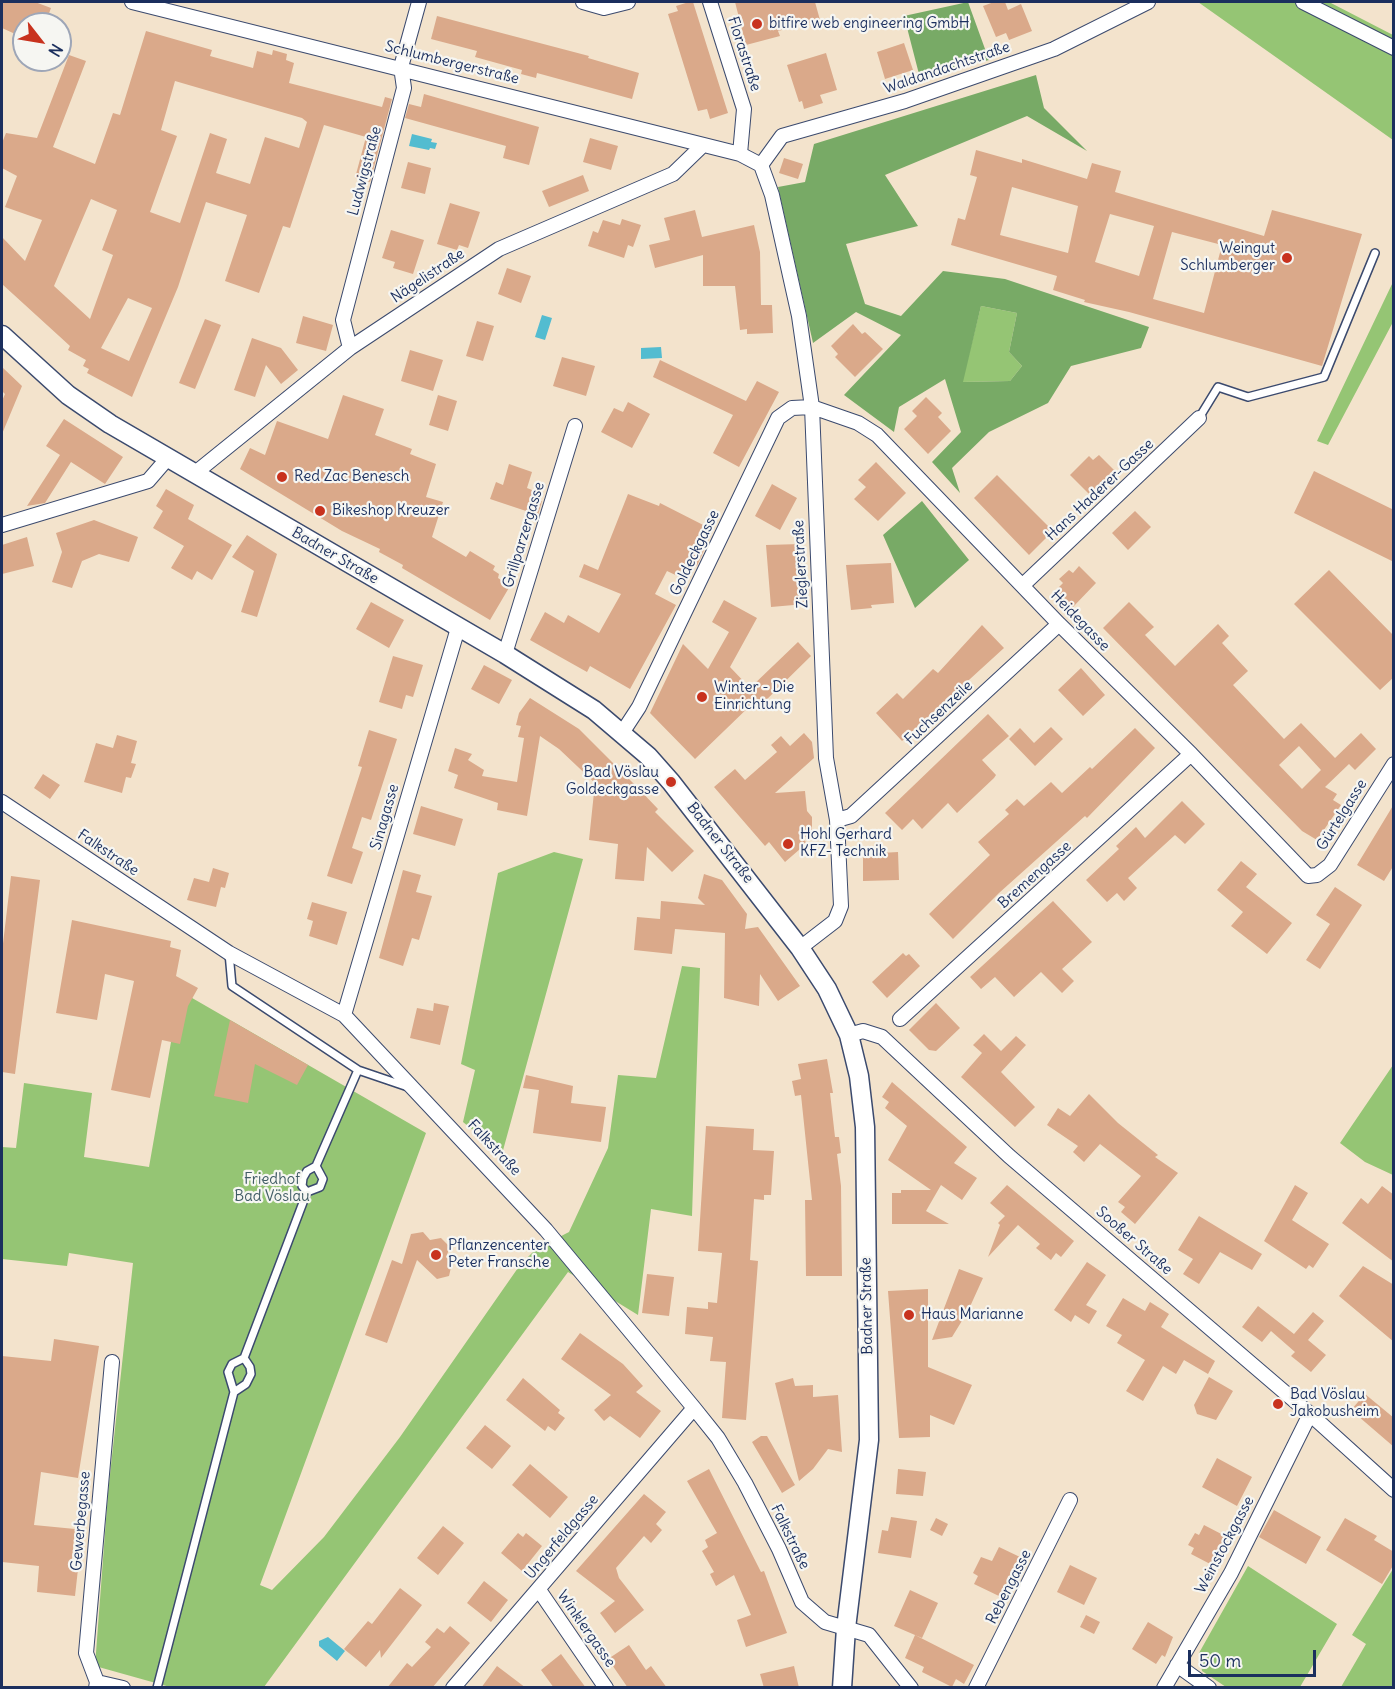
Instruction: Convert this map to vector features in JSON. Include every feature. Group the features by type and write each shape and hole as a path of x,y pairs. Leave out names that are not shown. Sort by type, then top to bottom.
{"street":[{"name":"Schlumbergerstraße","path":"132,2 401,67 740,154 761,165"},
{"name":"Ludwigstraße","path":"350,348 343,320 405,88 401,67 419,2"},
{"path":"583,2 604,8 628,2"},
{"name":"Florastraße","path":"710,2 744,110 740,154"},
{"name":"Waldandachtstraße","path":"761,165 782,136 905,101 1054,49 1148,2"},
{"path":"1303,2 1394,48"},
{"name":"Nägelistraße","path":"194,474 350,348 499,249 673,174 704,145"},
{"name":"Zieglerstraße","path":"761,165 772,195 799,316 812,407 826,758 837,820 841,906 835,921 800,948"},
{"name":"Badner Straße","path":"2,335 68,395 110,424 564,689 622,733 671,782 800,948 827,989 849,1035 860,1076 865,1127 869,1440 846,1628 842,1688"},
{"name":"Heidegasse","path":"812,407 870,428 1059,624 1191,754 1308,876 1313,877"},
{"name":"Goldeckgasse","path":"622,733 639,707 778,418 792,408 812,407"},
{"name":"Hans Haderer-Gasse","path":"1023,585 1199,418"},
{"name":"Grillparzergasse","path":"505,654 575,426"},
{"path":"2,525 147,481 167,459"},
{"name":"Fuchsenzeile","path":"837,820 851,816 1059,624"},
{"name":"Sinagasse","path":"344,1015 458,628"},
{"name":"Bremengasse","path":"900,1020 1191,754"},
{"name":"Gürtelgasse","path":"1313,877 1330,865 1394,764"},
{"name":"Falkstraße","path":"2,802 229,954 344,1015 416,1089 546,1230 694,1407 718,1438 745,1483 779,1548 802,1602 825,1622 869,1635 911,1688"},
{"name":"Sooßer Straße","path":"849,1035 863,1031 882,1037 1010,1156 1310,1414 1394,1490"},
{"name":"Gewerbegasse","path":"112,1362 86,1653 96,1685 123,1688"},
{"name":"Ungerfeldgasse","path":"453,1688 694,1407"},
{"name":"Weinstockgasse","path":"1164,1688 1231,1573 1310,1414"},
{"name":"Rebengasse","path":"976,1688 1070,1500"},
{"name":"Winklergasse","path":"538,1590 606,1688"},
{"path":"1177,1665 1209,1688"}],"lane":[{"path":"1199,418 1218,387 1248,397 1324,376 1375,253"},
{"path":"229,954 232,986 358,1070 416,1089"},
{"path":"307,1192 302,1186 303,1178 306,1171 316,1166 358,1070"},
{"path":"307,1192 314,1191 321,1184 321,1172 316,1166"},
{"path":"157,1688 234,1392 228,1372 231,1364 244,1358 307,1192"},
{"path":"234,1392 246,1384 251,1374 250,1367 244,1358"}],"green space":[{"path":"968,2 989,60 920,78 904,16"},
{"path":"1198,2 1329,2 1393,35 1393,140"},
{"path":"1036,75 1044,108 1087,151 1027,116 885,175 918,226 846,244 865,304 901,316 943,271 1005,279 1149,327 1141,348 1071,366 1048,403 989,432 952,468 960,493 932,462 961,432 945,379 899,407 894,432 844,395 901,335 856,312 813,343 778,187 805,182 814,144","holes":["981,306 1017,313 1009,352 1022,366 1010,381 963,382"]},
{"path":"1393,282 1393,322 1328,445 1317,441"},
{"path":"981,306 1017,313 1009,352 1022,366 1010,381 962,382"},
{"path":"922,501 969,560 915,608 883,535"},
{"path":"554,852 583,859 502,1154 463,1122 475,1070 461,1064 498,873"},
{"name":"Friedhof Bad Vöslau","path":"682,966 700,968 692,1216 651,1209 638,1315 568,1272 264,1687 170,1687 95,1666 108,1493 133,1263 69,1253 67,1266 2,1259 2,1147 16,1148 24,1083 92,1093 84,1157 149,1167 180,991 426,1133 260,1585 272,1590 324,1537 400,1437 520,1265 536,1249 569,1232 608,1148 618,1075 656,1078"},
{"path":"1393,1065 1393,1175 1365,1162 1340,1143"},
{"path":"1248,1566 1337,1624 1300,1687 1226,1687 1202,1671 1199,1653"},
{"path":"1393,1569 1393,1687 1341,1687 1366,1644 1352,1635"}],"water":[{"path":"412,134 432,139 431,142 437,143 435,149 409,146"},
{"path":"542,315 552,318 545,340 535,337"},
{"path":"661,347 662,358 641,359 641,348"},
{"path":"328,1637 345,1651 337,1661 319,1646 319,1641"}],"building":[{"path":"2,2 35,2 51,8 50,12 12,12 12,33 2,28"},
{"path":"693,2 728,113 710,119 707,109 698,111 668,14 678,11 676,6"},
{"path":"735,2 815,2 820,20 778,31 780,36 746,45"},
{"path":"994,2 1005,2 1008,10 1021,4 1032,31 1009,40 1006,33 996,37 983,6"},
{"path":"437,16 589,56 588,58 639,73 632,99 537,73 536,78 521,74 522,70 475,57 477,51 431,39"},
{"path":"146,31 212,50 210,56 253,68 257,51 272,55 273,50 287,54 286,60 294,63 289,83 382,107 385,97 392,99 370,182 355,178 366,137 324,125 290,228 283,226 259,293 225,281 247,215 206,202 178,287 132,397 87,373 89,369 83,366 86,360 68,350 70,346 2,284 2,237 25,261 42,220 5,207 17,176 2,168 2,143 6,133 37,138 62,72 72,72 72,56 86,61 53,147 95,164 113,113 120,115","holes":["175,81 302,118 307,122 299,148 265,137 250,184 216,173 227,139 210,133 180,223 150,212 177,136 161,130","91,199 117,210 102,250 113,255 90,319 54,286","128,298 152,308 129,361 101,348"]},
{"path":"904,43 913,70 885,79 877,52"},
{"path":"826,53 837,90 820,95 823,103 804,109 802,101 799,102 787,65"},
{"path":"424,94 539,127 529,165 503,158 506,146 405,118 409,104 421,107"},
{"path":"590,138 618,146 611,170 583,162"},
{"name":"Weingut Schlumberger","path":"976,150 1022,163 1022,159 1087,179 1092,163 1121,171 1115,192 1264,236 1272,210 1362,234 1322,366 1129,312 1084,302 1085,300 1053,290 1057,276 951,245 958,218 965,220 977,177 970,175","holes":["1012,187 1078,206 1068,253 1000,235","1110,214 1154,226 1139,276 1095,262","1172,232 1222,245 1204,313 1153,299"]},
{"path":"784,158 803,164 798,179 779,173"},
{"path":"408,162 431,168 425,194 401,188"},
{"path":"583,175 589,191 549,207 542,191"},
{"path":"450,203 480,212 468,248 459,245 457,250 437,244"},
{"path":"695,210 702,237 754,225 760,252 761,305 772,305 773,333 747,334 747,329 740,330 735,286 703,286 703,255 655,268 649,245 670,240 664,218"},
{"path":"622,219 641,225 633,247 628,245 624,258 588,246 593,231 598,233 603,220 620,225"},
{"path":"391,230 424,240 413,274 393,268 395,262 382,258"},
{"path":"507,268 531,276 521,303 498,294"},
{"path":"303,316 333,325 326,351 296,343"},
{"path":"205,319 221,325 195,389 179,383"},
{"path":"477,321 494,326 483,361 466,356"},
{"path":"853,324 862,334 865,332 883,349 855,377 835,357 838,354 831,346"},
{"path":"252,338 281,348 298,370 281,384 266,365 255,397 234,390"},
{"path":"410,350 443,360 433,391 401,381"},
{"path":"562,357 595,366 586,396 553,386"},
{"path":"660,360 746,401 757,381 779,392 739,467 713,453 733,415 653,377"},
{"path":"2,367 22,386 2,434 2,401 5,394 2,391"},
{"path":"343,395 384,409 375,435 412,449 410,454 436,464 426,497 443,502 432,537 466,557 470,551 495,566 493,570 499,574 498,578 510,586 490,620 402,568 403,565 379,552 380,549 342,531 240,469 250,448 265,455 277,421 328,439"},
{"path":"438,395 457,401 448,431 429,425"},
{"path":"926,397 942,413 938,417 951,431 928,454 904,429 917,416 912,411"},
{"path":"628,402 650,414 632,448 601,432 614,408 623,412"},
{"path":"64,419 123,457 105,484 71,462 45,503 27,506 60,455 46,446"},
{"path":"1099,455 1116,472 1091,496 1070,475 1089,456 1093,460"},
{"path":"876,462 906,493 878,521 854,499 866,487 858,480"},
{"path":"509,464 532,472 527,488 537,492 535,499 542,501 538,515 490,499 496,482 503,485"},
{"path":"1314,471 1394,510 1394,562 1294,513"},
{"path":"997,475 1053,531 1029,555 974,498"},
{"path":"772,484 797,498 780,530 755,516"},
{"path":"166,489 194,505 188,519 232,545 212,580 197,571 192,580 171,568 184,546 153,528 163,511 156,506"},
{"path":"628,494 659,506 660,503 713,530 697,566 693,565 686,580 667,571 655,594 676,605 630,689 590,666 587,672 530,640 545,612 564,623 568,615 599,633 621,594 579,577 584,564 598,570"},
{"path":"1135,511 1151,527 1128,550 1112,533"},
{"path":"94,520 138,537 129,562 99,554 82,561 72,588 52,582 62,552 56,533"},
{"path":"247,535 277,554 257,617 241,612 254,571 232,557"},
{"path":"27,537 34,566 2,574 2,545"},
{"path":"801,544 805,604 771,607 766,545"},
{"path":"891,563 894,603 851,610 846,565"},
{"path":"1079,566 1096,583 1073,607 1056,590 1063,583 1059,579 1069,570 1073,573"},
{"path":"1329,570 1394,636 1394,677 1380,690 1294,604"},
{"name":"Winter - Die Einrichtung","path":"724,600 757,618 730,667 750,688 798,642 811,656 759,707 754,702 695,759 650,713 683,644 708,669 729,632 712,622"},
{"path":"371,602 404,620 389,648 356,629"},
{"path":"1129,602 1154,627 1145,635 1175,666 1218,624 1229,636 1222,643 1248,671 1233,685 1284,739 1301,723 1335,758 1361,733 1376,749 1355,770 1349,764 1325,787 1337,794 1333,800 1341,805 1317,840 1302,831 1103,628","holes":["1299,746 1321,770 1302,789 1279,765"]},
{"path":"982,625 1004,648 902,741 876,713 897,693 903,699 933,669 938,673"},
{"path":"393,656 423,665 413,697 406,695 402,709 379,702"},
{"path":"484,665 512,680 499,704 471,689"},
{"path":"1081,668 1105,695 1083,716 1058,690"},
{"path":"530,698 579,729 658,809 655,812 694,851 672,872 647,847 644,881 615,879 618,844 589,840 595,783 559,749 540,736 527,816 497,810 498,803 454,788 458,775 448,771 455,748 472,754 468,760 484,770 482,776 517,782 524,738 518,737 521,726 516,725 519,713"},
{"path":"988,714 1009,736 982,760 996,775 994,778 957,813 948,803 922,829 913,819 902,830 885,813"},
{"path":"1051,727 1063,739 1035,766 1009,739 1020,728 1034,743"},
{"path":"1135,728 1155,748 1087,818 1085,816 999,893 953,939 929,914 990,855 978,842 1009,814 1005,810 1017,799 1024,806 1051,782 1062,793 1090,767 1092,769"},
{"path":"369,730 397,739 371,820 362,817 352,848 363,852 352,884 327,876 362,767 358,766"},
{"path":"804,733 812,742 814,758 775,793 805,791 807,811 812,817 812,831 803,839 807,843 785,862 769,842 765,846 714,787 735,769 745,780 777,752 771,745 781,736 790,746"},
{"path":"117,735 137,741 131,763 136,764 131,778 126,777 122,793 84,782 96,743 113,748"},
{"path":"43,774 60,785 50,799 34,788"},
{"path":"1182,801 1205,824 1185,844 1175,835 1128,878 1137,888 1124,901 1117,893 1107,902 1086,880 1119,849 1116,846 1136,827 1145,838"},
{"path":"1394,804 1394,865 1384,881 1357,865"},
{"path":"421,806 463,819 455,846 413,834"},
{"path":"898,852 899,880 863,881 863,854"},
{"path":"1241,861 1257,874 1246,887 1292,923 1267,954 1231,926 1243,912 1217,890"},
{"path":"213,868 229,873 225,888 221,887 216,907 187,900 194,878 209,882"},
{"path":"403,870 421,875 416,892 432,896 419,940 412,938 403,966 379,958"},
{"path":"704,874 722,880 747,914 745,929 758,927 800,986 778,1001 760,974 759,1006 724,998 725,933 675,929 672,954 634,950 637,917 660,919 661,901 705,905 698,898"},
{"path":"11,876 40,880 15,1074 2,1072 2,952"},
{"path":"1335,887 1362,905 1320,969 1306,960 1330,924 1316,915"},
{"path":"1053,901 1092,942 1062,969 1074,981 1062,993 1041,972 1014,997 995,977 981,989 970,977"},
{"path":"312,902 347,912 337,945 309,936 313,921 307,919"},
{"path":"72,920 171,941 170,947 181,950 176,976 198,988 188,1006 180,1044 162,1040 150,1098 111,1090 134,981 105,974 97,1020 56,1013"},
{"path":"903,953 906,956 909,954 920,966 887,998 872,982"},
{"path":"434,1003 449,1006 440,1045 410,1038 417,1008 433,1011"},
{"path":"936,1003 960,1028 936,1051 929,1050 909,1030"},
{"path":"230,1020 308,1065 297,1085 255,1064 248,1103 214,1096"},
{"path":"984,1034 1001,1051 1016,1036 1026,1045 1001,1072 1035,1107 1015,1127 961,1077 982,1053 973,1045"},
{"path":"827,1059 833,1093 830,1093 835,1137 839,1137 841,1153 837,1154 841,1186 842,1276 806,1276 805,1200 812,1200 801,1095 795,1096 792,1081 801,1079 798,1064"},
{"path":"526,1075 573,1086 571,1103 606,1107 601,1142 533,1133 539,1090 523,1088"},
{"path":"892,1082 967,1147 954,1163 977,1178 962,1200 941,1185 926,1211 949,1224 892,1224 892,1193 901,1193 901,1190 931,1190 888,1160 907,1126 885,1108 889,1102 882,1097"},
{"path":"1089,1094 1118,1123 1158,1155 1155,1157 1178,1173 1135,1224 1121,1212 1125,1207 1118,1202 1141,1176 1100,1144 1084,1162 1073,1152 1078,1146 1047,1125 1058,1108 1070,1116"},
{"path":"706,1126 754,1129 753,1150 774,1151 771,1195 764,1195 764,1200 754,1199 750,1260 758,1261 746,1420 722,1418 726,1362 710,1361 713,1337 685,1334 687,1307 708,1309 708,1302 717,1303 722,1253 698,1251"},
{"path":"1007,1185 1074,1241 1061,1257 1056,1253 1051,1260 1036,1248 1040,1244 1018,1225 988,1257 1000,1225 998,1223 1005,1216 990,1203"},
{"path":"1295,1185 1308,1193 1292,1220 1329,1244 1313,1268 1309,1265 1306,1269 1264,1241"},
{"path":"1382,1186 1394,1195 1394,1262 1342,1223 1361,1198 1368,1204"},
{"path":"1199,1216 1262,1254 1252,1270 1220,1252 1199,1284 1183,1274 1193,1259 1178,1250"},
{"path":"423,1232 430,1240 441,1238 450,1247 446,1257 452,1263 449,1276 437,1279 417,1260 387,1343 365,1335 392,1260 402,1264 411,1234"},
{"path":"1087,1262 1106,1275 1086,1305 1097,1311 1089,1324 1075,1315 1071,1322 1054,1310"},
{"path":"1363,1266 1394,1285 1394,1342 1339,1296"},
{"path":"959,1269 983,1278 968,1311 952,1337 932,1340"},
{"path":"647,1274 674,1277 669,1316 642,1313"},
{"path":"928,1289 928,1367 972,1385 954,1425 930,1415 930,1437 899,1438 888,1291"},
{"path":"1123,1298 1145,1311 1150,1302 1169,1314 1161,1327 1215,1361 1208,1374 1184,1360 1176,1374 1163,1366 1143,1401 1126,1391 1145,1360 1117,1343 1122,1335 1106,1326"},
{"path":"1258,1306 1294,1334 1313,1312 1324,1321 1308,1340 1326,1355 1311,1372 1291,1356 1295,1352 1271,1331 1262,1342 1242,1327"},
{"path":"580,1333 623,1364 643,1386 636,1392 661,1411 640,1438 610,1416 604,1421 594,1410 611,1395 561,1359"},
{"path":"54,1339 99,1346 78,1478 41,1472 34,1525 75,1529 71,1568 78,1569 75,1596 37,1592 39,1566 2,1562 2,1356 51,1361"},
{"path":"1209,1377 1233,1391 1216,1420 1197,1414 1194,1405"},
{"path":"523,1378 560,1410 558,1413 565,1418 555,1431 548,1426 545,1431 506,1400"},
{"path":"793,1378 795,1386 813,1385 813,1397 838,1395 842,1452 828,1449 813,1469 799,1481 775,1383"},
{"path":"1365,1394 1394,1418 1394,1447 1351,1410"},
{"path":"485,1425 511,1446 492,1469 466,1448"},
{"path":"761,1436 767,1436 795,1485 782,1493 752,1442"},
{"path":"1217,1458 1252,1477 1237,1506 1202,1487"},
{"path":"530,1464 568,1497 550,1518 512,1485"},
{"path":"709,1469 761,1572 764,1571 787,1633 746,1647 737,1620 751,1615 734,1575 716,1586 710,1574 714,1572 702,1551 708,1547 705,1540 717,1533 687,1481"},
{"path":"898,1469 926,1472 923,1496 896,1494"},
{"path":"644,1494 666,1512 656,1524 662,1530 651,1543 644,1536 616,1568 619,1578 644,1610 615,1633 600,1613 615,1601 576,1571"},
{"path":"1274,1510 1321,1537 1306,1564 1259,1537"},
{"path":"891,1517 917,1521 911,1558 878,1553 882,1530 888,1531"},
{"path":"936,1518 948,1524 942,1536 930,1530"},
{"path":"1345,1518 1377,1536 1374,1540 1394,1552 1394,1564 1382,1584 1326,1550"},
{"path":"1204,1525 1229,1538 1214,1566 1191,1554 1194,1548 1188,1545 1195,1533 1199,1535"},
{"path":"443,1526 464,1543 438,1575 417,1558"},
{"path":"518,1533 523,1537 526,1533 542,1546 522,1571 501,1553"},
{"path":"999,1547 1020,1557 1001,1597 974,1584 978,1576 973,1573 981,1557 992,1561"},
{"path":"1070,1565 1097,1578 1084,1605 1057,1592"},
{"path":"484,1581 508,1600 491,1622 467,1603"},
{"path":"400,1588 422,1605 381,1658 380,1650 366,1667 344,1649 368,1621 372,1624"},
{"path":"910,1590 938,1603 922,1638 894,1626"},
{"path":"1086,1615 1100,1622 1094,1634 1080,1627"},
{"path":"1148,1622 1173,1637 1165,1657 1162,1655 1156,1664 1132,1649"},
{"path":"450,1626 470,1643 432,1688 387,1688 407,1663 412,1667 431,1647 425,1642 437,1628 444,1633"},
{"path":"915,1635 974,1665 964,1684 956,1679 952,1687 922,1672 924,1667 905,1658"},
{"path":"629,1645 646,1670 651,1666 667,1688 628,1688 608,1659"},
{"path":"561,1654 586,1688 554,1688 541,1670"},
{"path":"497,1666 526,1688 481,1688"},
{"path":"794,1666 799,1688 764,1688 760,1674"}],"place":[{"name":"bitfire web engineering GmbH","path":"757,24"},
{"name":"Weingut Schlumberger","path":"1287,258"},
{"name":"Red Zac Benesch","path":"282,477"},
{"name":"Bikeshop Kreuzer","path":"320,511"},
{"name":"Winter - Die Einrichtung","path":"702,697"},
{"name":"Bad Vöslau Goldeckgasse","path":"671,782"},
{"name":"Hohl Gerhard KFZ- Technik","path":"788,844"},
{"name":"Pflanzencenter Peter Fransche","path":"436,1255"},
{"name":"Haus Marianne","path":"909,1315"},
{"name":"Bad Vöslau Jakobusheim","path":"1278,1404"}]}
